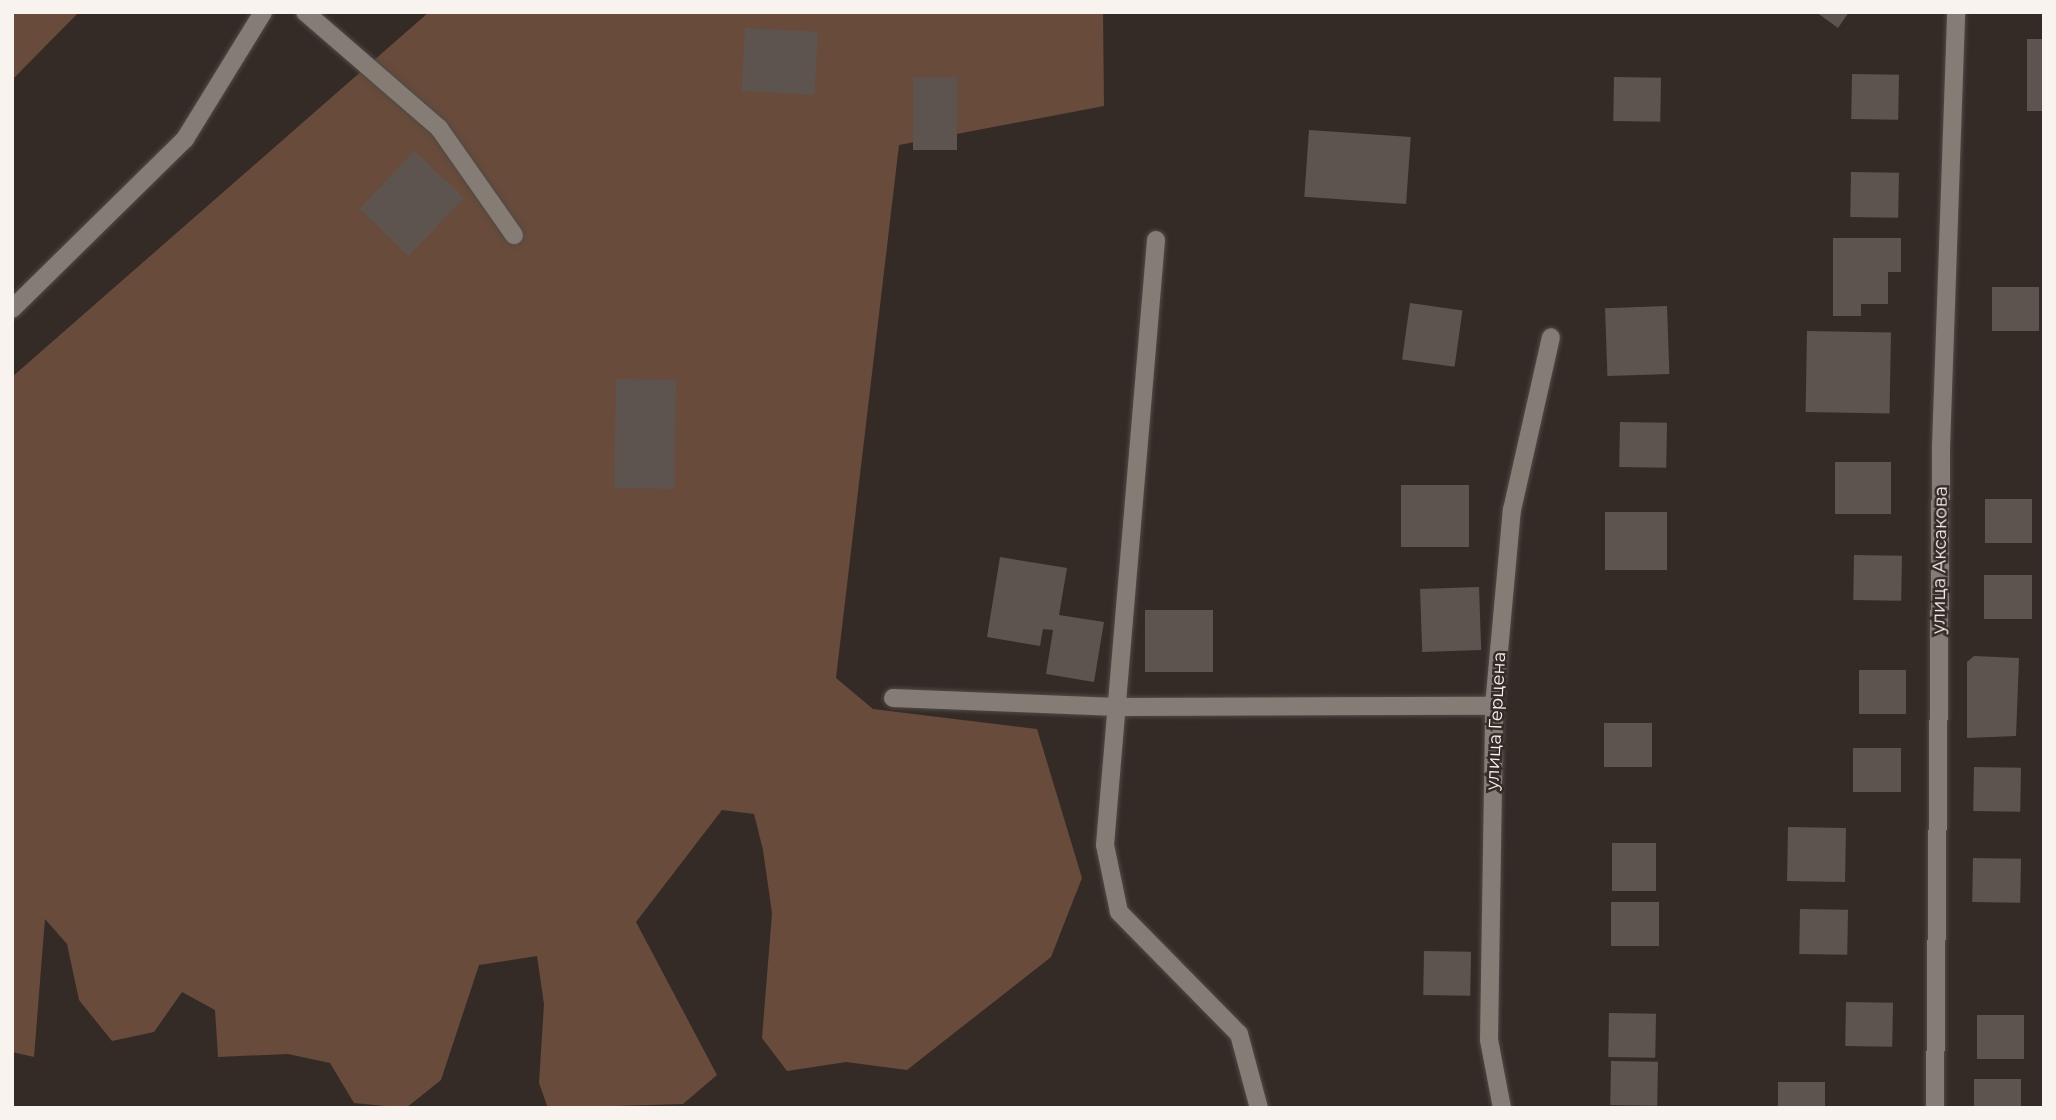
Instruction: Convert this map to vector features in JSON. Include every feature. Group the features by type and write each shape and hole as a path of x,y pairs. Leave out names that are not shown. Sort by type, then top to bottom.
{"street":[{"path":"12,309 185,139 263,12"},
{"path":"305,12 439,128 514,235"},
{"name":"улица Аксакова","path":"1935,1108 1941,447 1956,12"},
{"path":"1156,240 1105,845 1119,912 1239,1034 1259,1108"},
{"name":"улица Герцена","path":"1502,1108 1489,1040 1494,706 1512,510 1551,337"},
{"path":"893,698 1116,708 1494,706"}],"shaded area":[{"path":"12,12 79,12 12,80"},
{"path":"429,12 1103,12 1104,106 899,145 836,678 873,709 1037,729 1082,878 1051,957 907,1070 846,1062 787,1071 762,1038 772,913 763,850 754,814 722,810 636,922 717,1075 683,1104 548,1108 539,1083 544,1004 537,956 479,965 441,1080 406,1108 354,1103 330,1063 288,1054 218,1057 215,1010 182,992 154,1032 112,1041 79,1000 67,944 45,919 34,1057 12,1052 12,377"}],"building":[{"path":"1816,12 1849,12 1838,28"},
{"path":"745,28 818,32 815,95 742,91"},
{"path":"2027,39 2044,39 2044,111 2027,111"},
{"path":"1852,74 1899,75 1898,120 1851,119"},
{"path":"913,77 957,77 957,150 913,150"},
{"path":"1614,77 1661,78 1660,122 1613,121"},
{"path":"1309,130 1411,137 1406,204 1304,197"},
{"path":"415,151 464,198 408,256 359,209"},
{"path":"1851,172 1899,173 1898,218 1850,217"},
{"path":"1833,238 1901,238 1901,272 1888,272 1888,304 1861,304 1861,316 1833,316"},
{"path":"1992,287 2039,287 2039,331 1992,331"},
{"path":"1410,303 1462,310 1455,367 1402,359"},
{"path":"1667,306 1669,374 1607,376 1605,308"},
{"path":"1807,331 1891,332 1890,413 1806,412"},
{"path":"616,379 676,380 674,489 614,488"},
{"path":"1620,422 1667,423 1666,468 1619,467"},
{"path":"1835,462 1891,462 1891,514 1835,514"},
{"path":"1401,485 1469,485 1469,547 1401,547"},
{"path":"1985,499 2032,499 2032,543 1985,543"},
{"path":"1605,512 1667,512 1667,570 1605,570"},
{"path":"1854,555 1902,556 1901,601 1853,600"},
{"path":"1000,557 1067,568 1059,615 1104,622 1094,682 1046,674 1053,630 1043,629 1040,646 987,637"},
{"path":"1984,575 2032,575 2032,619 1984,619"},
{"path":"1479,587 1481,650 1422,652 1420,589"},
{"path":"1145,610 1213,610 1213,672 1145,672"},
{"path":"1974,656 2019,658 2016,736 1967,738 1967,662"},
{"path":"1859,670 1906,670 1906,714 1859,714"},
{"path":"1604,723 1652,723 1652,767 1604,767"},
{"path":"1853,748 1901,748 1901,792 1853,792"},
{"path":"1974,767 2021,768 2020,812 1973,811"},
{"path":"1788,827 1846,828 1845,882 1787,881"},
{"path":"1612,843 1656,843 1656,891 1612,891"},
{"path":"1973,858 2021,859 2020,903 1972,902"},
{"path":"1611,902 1659,902 1659,946 1611,946"},
{"path":"1800,909 1848,910 1847,955 1799,954"},
{"path":"1424,951 1471,952 1470,996 1423,995"},
{"path":"1846,1002 1893,1003 1892,1047 1845,1046"},
{"path":"1609,1013 1656,1014 1655,1058 1608,1057"},
{"path":"1977,1015 2024,1015 2024,1059 1977,1059"},
{"path":"1611,1061 1658,1062 1657,1106 1610,1105"},
{"path":"1974,1079 2021,1079 2021,1108 1974,1108"},
{"path":"1778,1082 1825,1082 1825,1108 1778,1108"}]}
